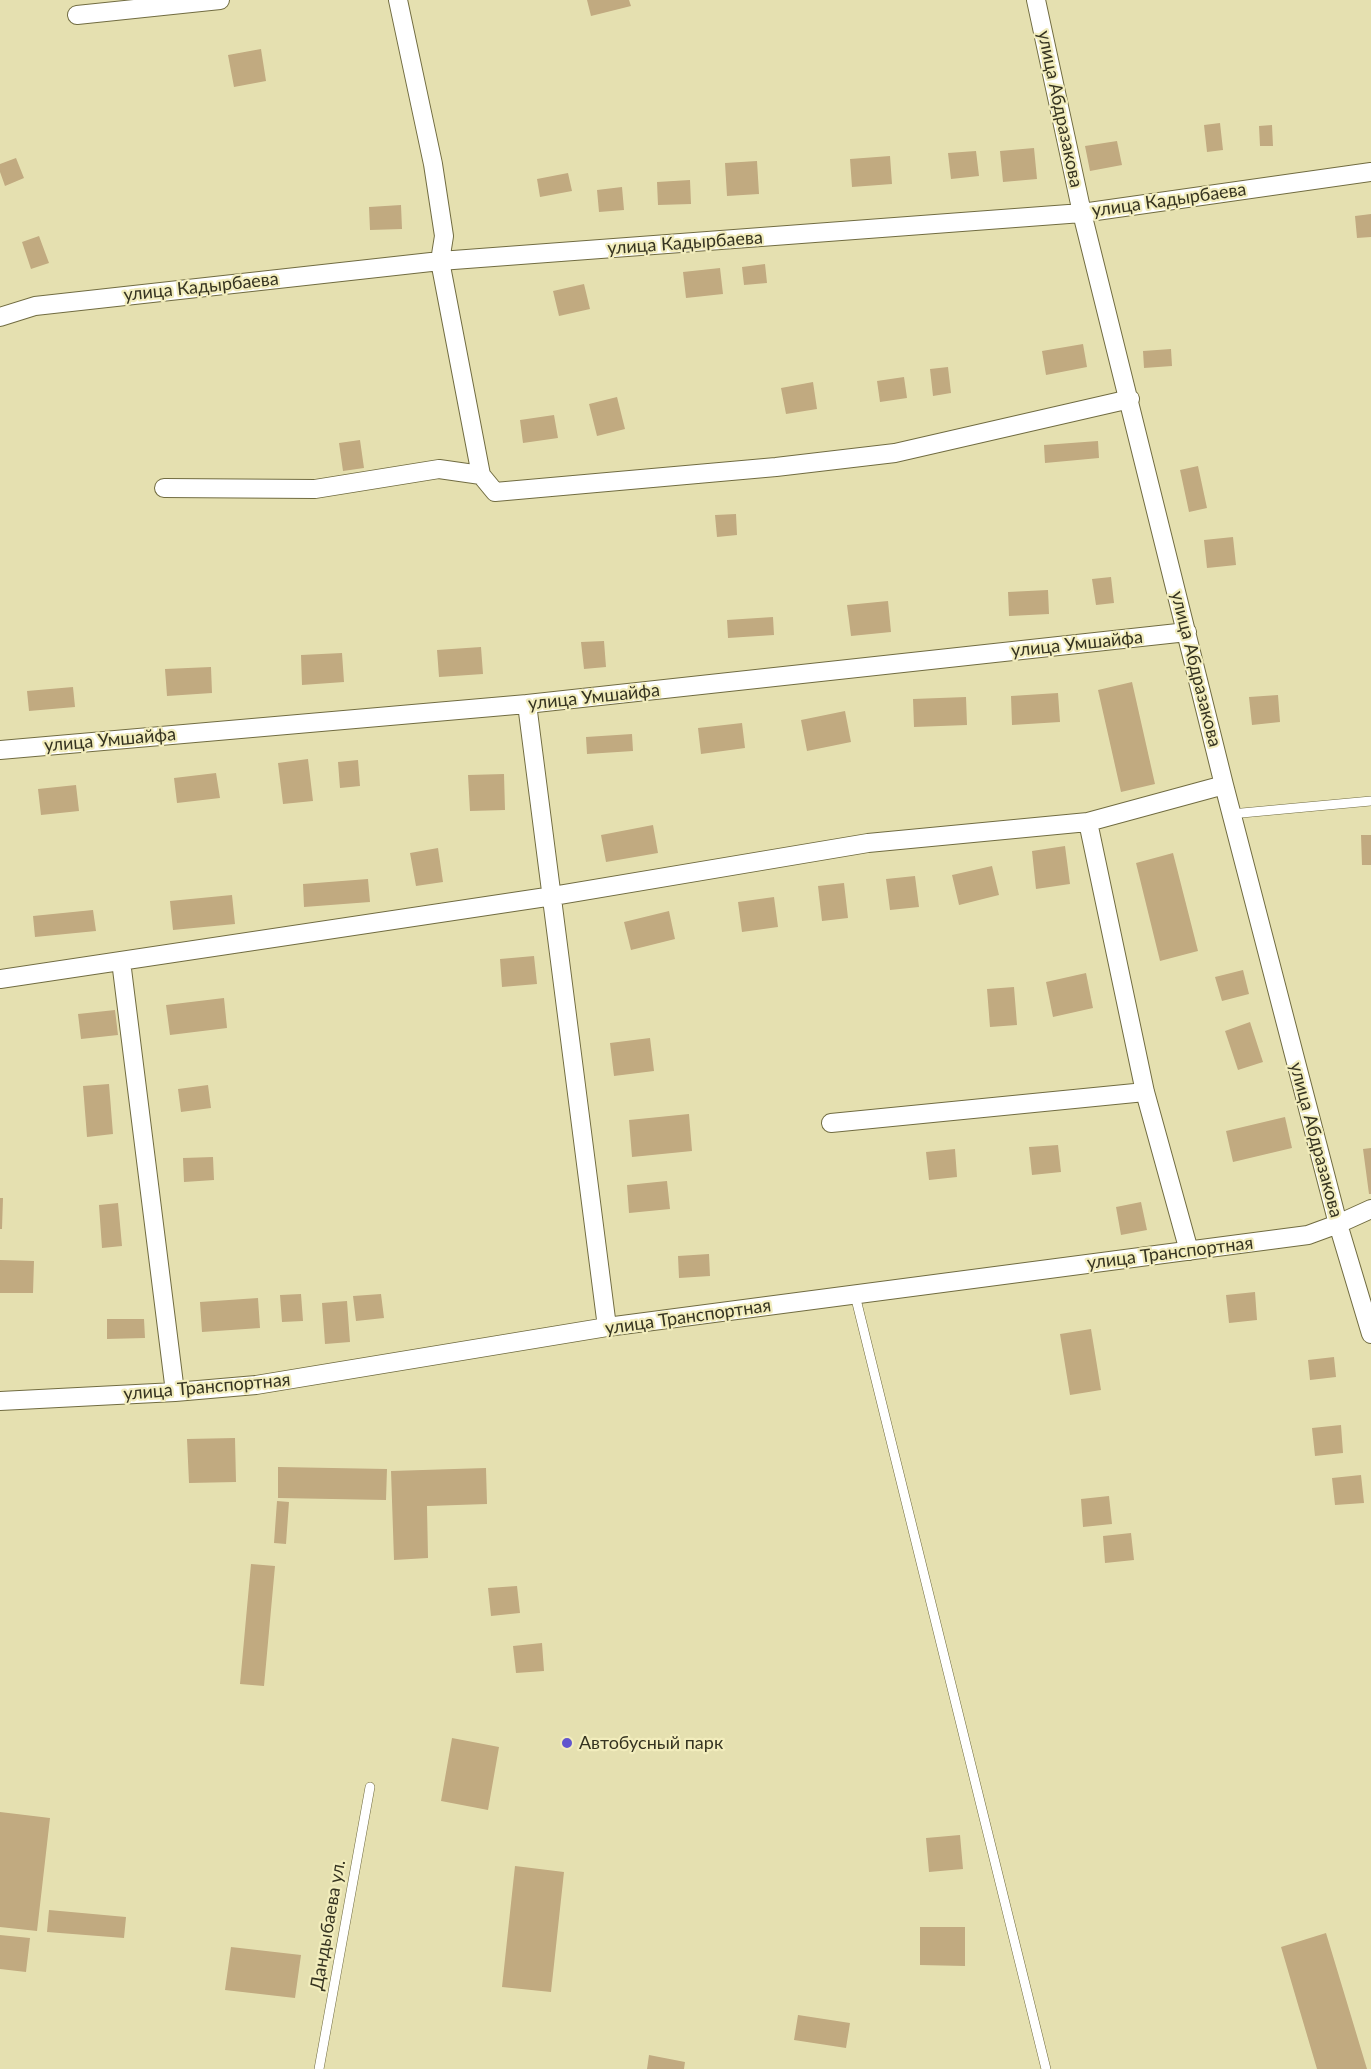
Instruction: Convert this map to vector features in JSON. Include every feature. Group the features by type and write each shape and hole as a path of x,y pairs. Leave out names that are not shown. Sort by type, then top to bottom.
{"street":[{"path":"77,15 220,0"},
{"path":"398,0 433,164 444,236 440,261 481,475 495,492 776,467 895,453 1130,399"},
{"name":"улица Абдразакова","path":"1036,0 1082,213 1130,399 1231,814 1338,1224 1371,1334"},
{"name":"улица Кадырбаева","path":"0,317 35,306 440,261 1082,213 1371,172"},
{"path":"164,488 315,489 439,469 481,475"},
{"name":"улица Умшайфа","path":"0,750 527,704 1187,632"},
{"path":"527,704 607,1327"},
{"path":"0,979 553,896 868,843 1088,822 1224,785"},
{"path":"1088,822 1145,1092 1188,1251"},
{"path":"121,961 175,1392"},
{"path":"831,1123 1145,1092"},
{"name":"улица Транспортная","path":"0,1401 175,1392 256,1385 607,1327 1308,1235 1371,1209"}],"lane":[{"path":"1231,814 1371,801"},
{"path":"855,1294 1046,2069"},
{"name":"Дандыбаева ул.","path":"319,2069 370,1787"}],"building":[{"path":"587,0 629,0 631,6 591,16"},
{"path":"261,49 266,81 234,87 228,55"},
{"path":"1220,123 1223,150 1207,152 1204,125"},
{"path":"1272,125 1273,146 1260,146 1259,126"},
{"path":"1117,141 1122,165 1090,171 1085,146"},
{"path":"1034,148 1037,179 1003,182 1000,151"},
{"path":"976,151 979,176 951,179 948,153"},
{"path":"890,156 892,184 852,187 850,159"},
{"path":"16,158 24,178 5,186 0,164"},
{"path":"757,161 759,194 727,196 725,163"},
{"path":"568,173 572,191 540,197 537,179"},
{"path":"690,180 691,204 658,205 657,182"},
{"path":"622,187 624,210 599,212 597,190"},
{"path":"401,205 402,229 370,230 369,207"},
{"path":"1371,214 1371,237 1357,238 1355,216"},
{"path":"39,236 49,263 31,269 22,242"},
{"path":"765,264 767,283 744,285 742,267"},
{"path":"720,268 723,294 686,298 683,272"},
{"path":"584,284 590,309 559,316 553,291"},
{"path":"1083,344 1087,367 1046,375 1042,351"},
{"path":"1171,349 1172,366 1144,368 1143,351"},
{"path":"948,367 951,393 933,396 930,369"},
{"path":"904,377 907,398 880,402 877,381"},
{"path":"813,382 817,409 786,414 781,388"},
{"path":"617,397 625,429 597,436 589,404"},
{"path":"554,415 558,438 523,443 520,420"},
{"path":"360,440 364,468 343,471 339,443"},
{"path":"1098,441 1099,458 1045,463 1044,445"},
{"path":"1198,466 1207,508 1189,512 1180,470"},
{"path":"736,514 737,535 717,537 715,515"},
{"path":"1233,537 1236,565 1207,568 1204,540"},
{"path":"1111,577 1114,603 1096,605 1092,579"},
{"path":"1048,590 1049,614 1009,616 1008,592"},
{"path":"888,601 891,632 851,636 847,605"},
{"path":"773,617 774,635 728,638 727,620"},
{"path":"604,641 606,667 584,669 581,642"},
{"path":"481,647 483,674 439,677 437,650"},
{"path":"342,653 344,682 302,685 301,655"},
{"path":"211,667 212,693 167,696 165,669"},
{"path":"1132,682 1155,784 1121,792 1098,690"},
{"path":"73,687 75,707 29,711 27,691"},
{"path":"1058,693 1060,722 1012,725 1011,696"},
{"path":"1278,695 1280,722 1252,725 1249,697"},
{"path":"966,697 967,725 914,727 913,699"},
{"path":"845,711 851,742 807,751 801,720"},
{"path":"742,723 745,748 701,754 698,728"},
{"path":"632,734 633,751 587,754 586,737"},
{"path":"308,759 313,801 283,804 278,763"},
{"path":"358,760 360,786 340,788 338,762"},
{"path":"216,773 220,798 177,803 174,778"},
{"path":"504,774 505,810 470,811 468,775"},
{"path":"76,785 79,811 41,815 38,789"},
{"path":"653,825 658,853 606,862 601,835"},
{"path":"1361,835 1371,835 1371,865 1362,865"},
{"path":"1065,846 1070,884 1036,889 1032,851"},
{"path":"438,848 443,882 416,886 410,853"},
{"path":"1173,853 1198,951 1160,961 1136,863"},
{"path":"992,866 999,895 959,905 952,875"},
{"path":"915,876 919,907 890,910 886,879"},
{"path":"368,879 370,902 304,907 303,884"},
{"path":"844,883 848,918 822,921 818,886"},
{"path":"232,895 235,924 173,930 170,901"},
{"path":"774,897 778,927 742,932 738,902"},
{"path":"93,910 96,931 35,937 33,916"},
{"path":"669,911 675,939 631,950 624,922"},
{"path":"534,956 537,984 502,987 500,959"},
{"path":"1243,970 1249,994 1222,1001 1215,977"},
{"path":"1086,973 1093,1008 1053,1017 1046,982"},
{"path":"1014,987 1017,1025 990,1027 987,989"},
{"path":"224,998 227,1028 170,1035 166,1005"},
{"path":"115,1010 118,1035 81,1039 78,1014"},
{"path":"1250,1022 1263,1062 1238,1070 1225,1031"},
{"path":"650,1038 654,1071 614,1076 610,1043"},
{"path":"109,1084 113,1134 87,1137 83,1086"},
{"path":"208,1085 211,1108 181,1112 178,1089"},
{"path":"689,1114 692,1151 632,1157 629,1120"},
{"path":"1285,1117 1292,1148 1233,1162 1226,1131"},
{"path":"1058,1145 1061,1172 1032,1175 1029,1147"},
{"path":"1371,1148 1371,1194 1369,1194 1363,1149"},
{"path":"955,1149 957,1177 929,1180 926,1152"},
{"path":"213,1157 214,1180 184,1182 183,1158"},
{"path":"667,1181 670,1209 629,1213 627,1185"},
{"path":"0,1198 3,1198 2,1229 0,1229"},
{"path":"1141,1202 1147,1230 1121,1235 1116,1207"},
{"path":"118,1203 122,1246 102,1248 99,1205"},
{"path":"709,1254 710,1276 679,1278 678,1256"},
{"path":"0,1260 34,1261 33,1293 0,1293"},
{"path":"1255,1292 1257,1320 1229,1323 1226,1295"},
{"path":"301,1294 303,1321 282,1322 280,1295"},
{"path":"381,1294 384,1318 356,1321 353,1296"},
{"path":"258,1298 260,1328 202,1332 200,1302"},
{"path":"347,1301 350,1342 325,1344 322,1303"},
{"path":"107,1319 144,1319 145,1338 107,1339"},
{"path":"1091,1329 1101,1390 1070,1395 1060,1334"},
{"path":"1334,1357 1336,1377 1310,1380 1308,1360"},
{"path":"1341,1425 1343,1453 1315,1456 1312,1428"},
{"path":"235,1438 236,1482 189,1483 187,1439"},
{"path":"278,1467 387,1469 386,1500 278,1498"},
{"path":"486,1468 487,1504 427,1506 428,1558 394,1560 391,1471"},
{"path":"1361,1475 1364,1503 1335,1505 1332,1478"},
{"path":"1109,1496 1112,1524 1083,1527 1081,1499"},
{"path":"277,1501 289,1502 286,1544 274,1543"},
{"path":"1131,1533 1134,1560 1105,1563 1103,1536"},
{"path":"251,1564 275,1566 264,1686 240,1684"},
{"path":"517,1586 520,1613 491,1616 488,1588"},
{"path":"542,1643 544,1671 516,1673 513,1646"},
{"path":"452,1738 499,1747 488,1810 441,1801"},
{"path":"0,1812 50,1818 37,1931 0,1927"},
{"path":"960,1835 963,1869 929,1872 926,1838"},
{"path":"515,1866 564,1872 551,1992 502,1987"},
{"path":"49,1910 126,1917 124,1938 47,1932"},
{"path":"920,1927 965,1927 965,1966 920,1965"},
{"path":"1326,1933 1367,2069 1317,2069 1281,1947"},
{"path":"0,1935 30,1938 26,1972 0,1969"},
{"path":"231,1947 301,1955 295,1998 225,1990"},
{"path":"798,2015 850,2023 846,2048 794,2040"},
{"path":"649,2055 685,2062 684,2069 647,2069"}],"place":[{"name":"Автобусный парк","path":"567,1743"}]}
